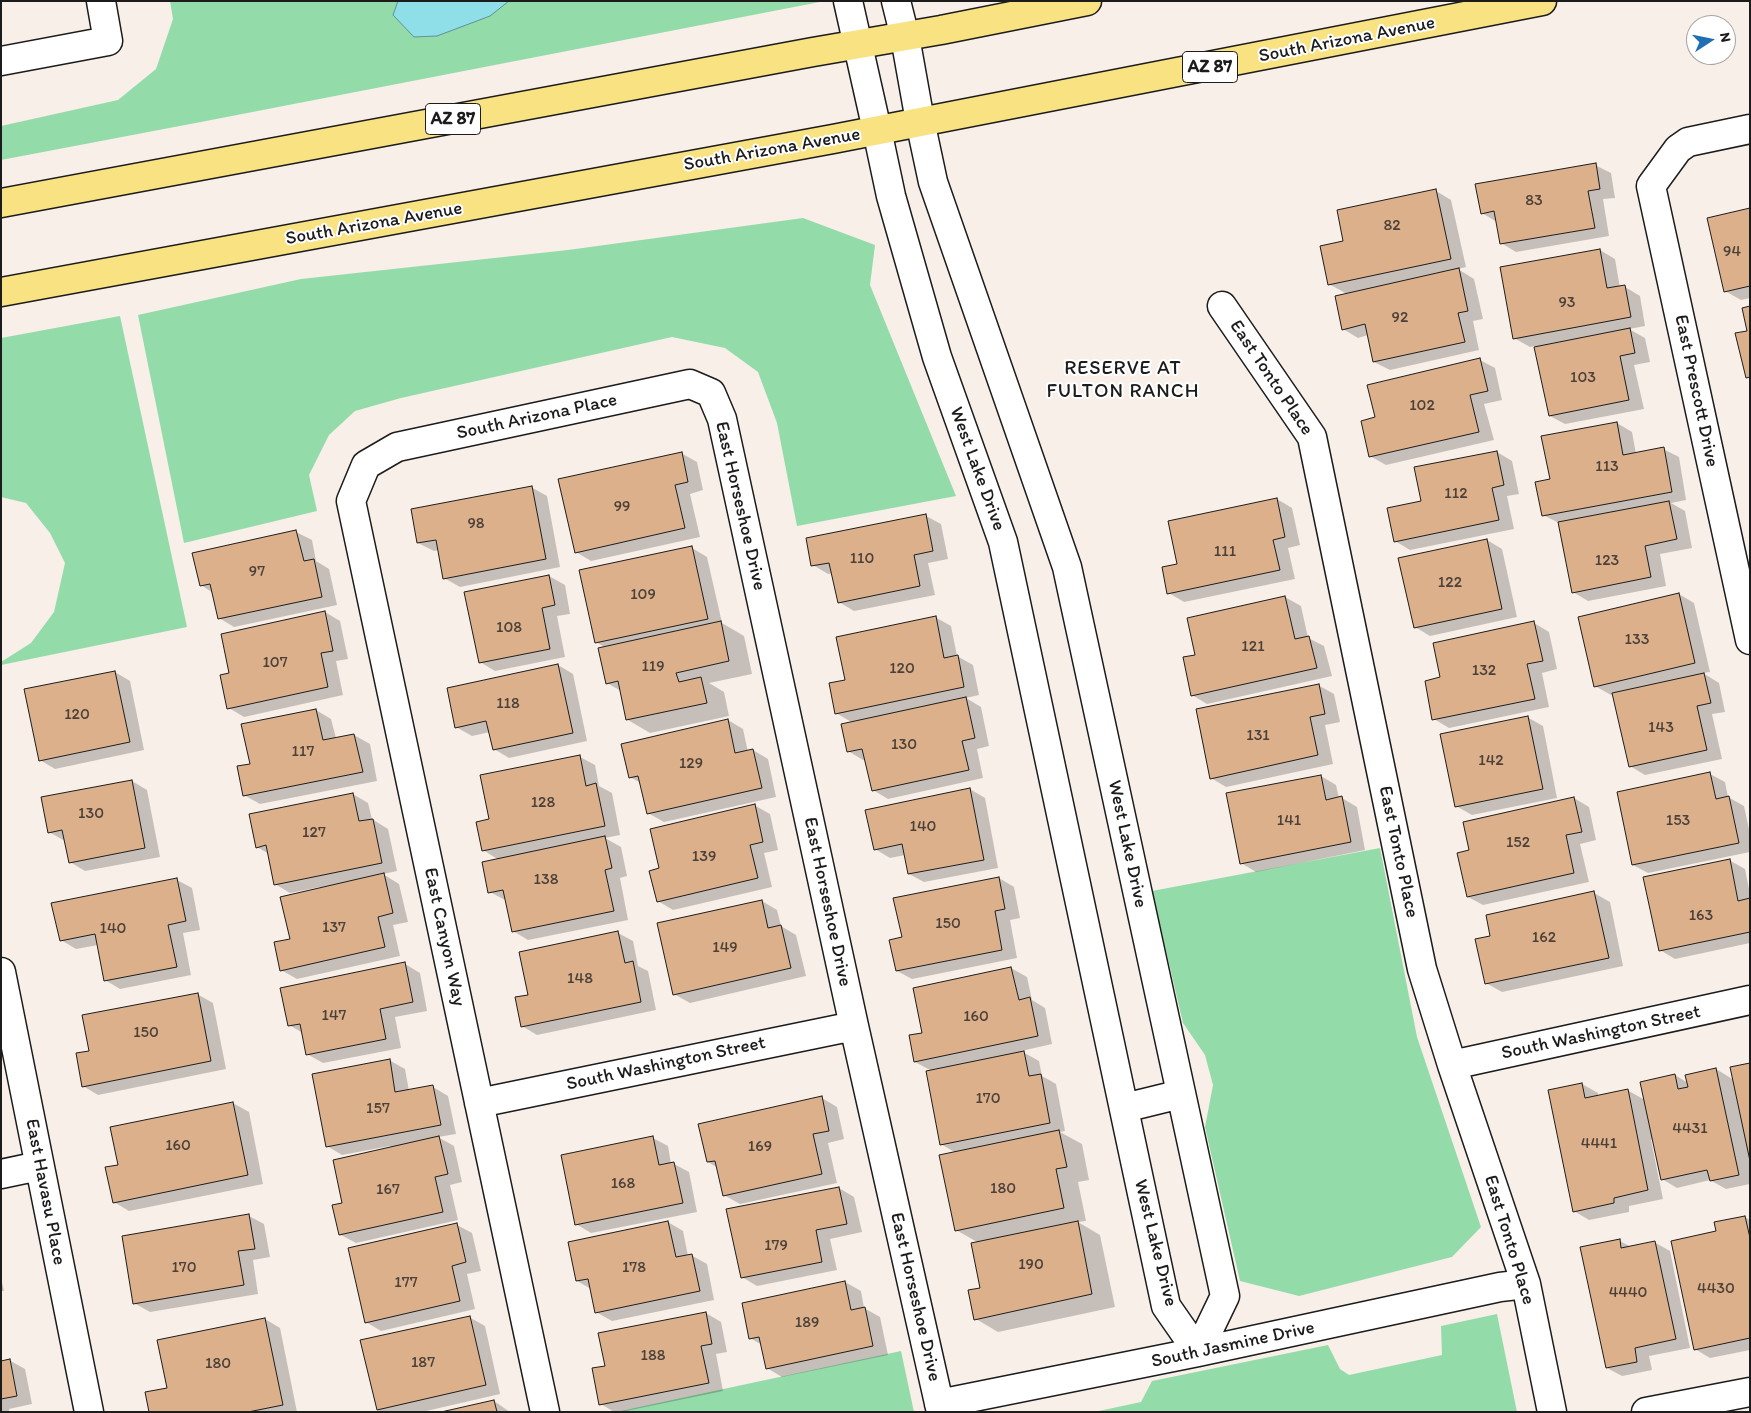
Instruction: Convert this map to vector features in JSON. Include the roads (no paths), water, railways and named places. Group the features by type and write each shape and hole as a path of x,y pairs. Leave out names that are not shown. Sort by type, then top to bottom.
{"main road":[{"path":"905,37 1087,1"},
{"name":"South Arizona Avenue","path":"1,292 877,130 1542,1"},
{"name":"AZ 87","path":"1,203 905,37"}],"street":[{"path":"1,61 108,41 101,1"},
{"name":"West Lake Drive","path":"848,1 891,196 937,357 1003,542 1166,1306 1198,1352 1225,1296 1067,567 933,182 905,37 896,1"},
{"name":"East Prescott Drive","path":"1750,129 1688,142 1678,149 1651,186 1750,640"},
{"name":"East Tonto Place","path":"1222,306 1312,437 1422,968 1452,1066 1526,1284 1552,1412"},
{"name":"South Arizona Place","path":"366,465 397,447 690,384 711,393"},
{"name":"East Horseshoe Drive","path":"711,393 722,419 854,1026 940,1408"},
{"name":"East Canyon Way","path":"366,465 351,501 545,1412"},
{"name":"East Havasu Place","path":"1,972 89,1412"},
{"name":"South Washington Street","path":"1452,1066 1750,1000"},
{"name":"South Washington Street","path":"479,1103 854,1026"},
{"path":"1124,1108 1181,1094"},
{"path":"1,1174 39,1166"},
{"name":"South Jasmine Drive","path":"940,1408 1500,1287 1526,1284"},
{"path":"1646,1412 1750,1392"}],"water":[{"path":"398,1 509,1 490,16 437,36 414,37 393,15"}],"district":[{"name":"RESERVE AT FULTON RANCH","path":"1123,380"}]}
